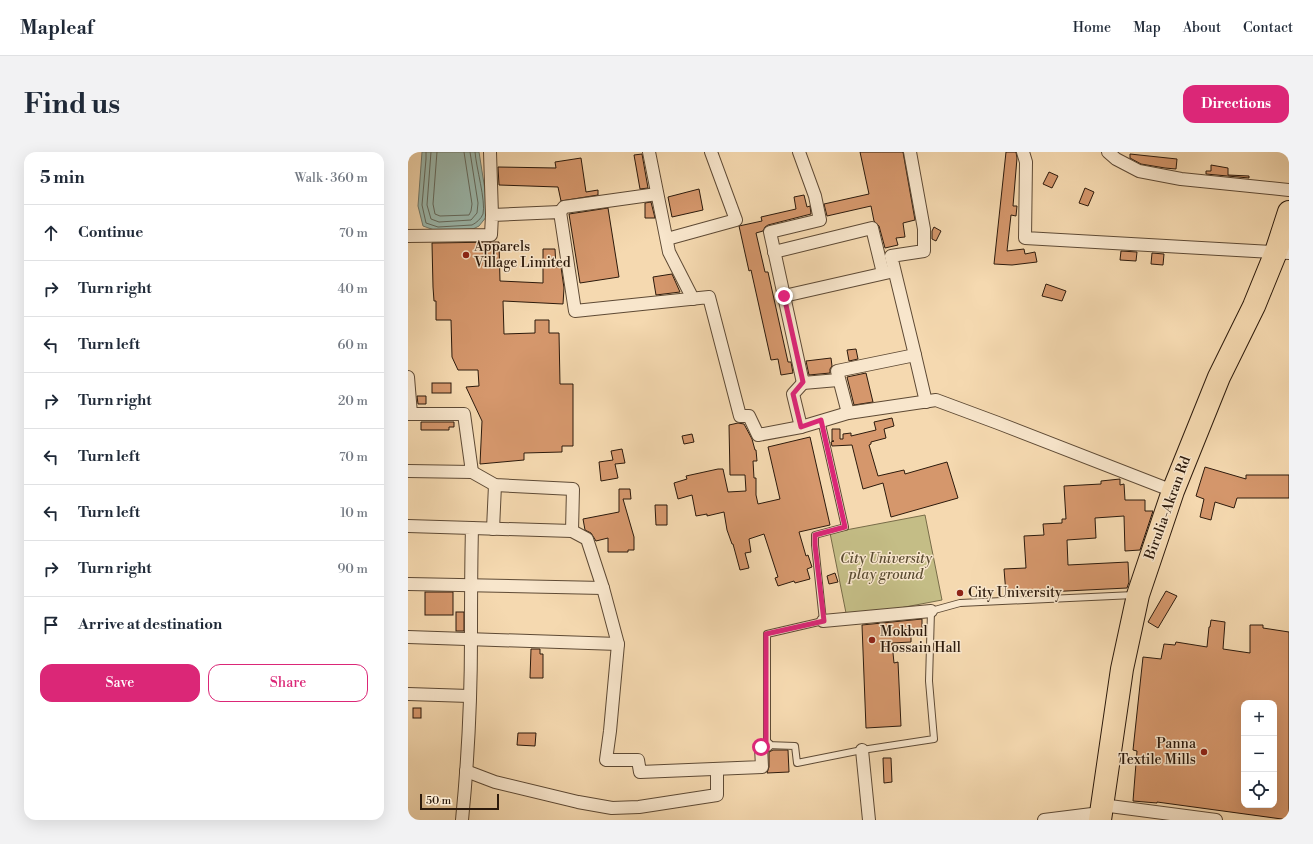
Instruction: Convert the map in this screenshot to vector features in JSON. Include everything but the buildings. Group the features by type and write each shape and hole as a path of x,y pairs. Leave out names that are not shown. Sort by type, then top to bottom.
{"highway":[{"name":"Birulia-Akran Rd","path":"1101,813 1122,668 1138,595 1173,490 1219,377 1282,253 1289,212"}],"street":[{"path":"408,236 491,236 492,215 490,152"},
{"path":"649,152 669,252 693,299"},
{"path":"667,239 736,220 711,152"},
{"path":"799,152 815,196 820,220 770,232 803,382"},
{"path":"889,272 891,256 924,251 924,229 910,152"},
{"path":"1023,152 1026,162 1025,238 1282,253"},
{"path":"1114,154 1140,171 1181,179 1289,190"},
{"path":"492,215 560,212 564,208 657,194"},
{"path":"560,212 575,311 709,297 740,416 749,416 758,435 801,427 848,413 936,400 1173,490"},
{"path":"774,252 872,228 889,272 915,355 926,402"},
{"path":"784,296 889,272"},
{"path":"848,413 838,380 837,371 915,355"},
{"path":"408,377 409,414 464,414 472,472"},
{"path":"801,427 793,394 803,382 838,380"},
{"path":"408,471 472,472 495,485 573,489 572,531"},
{"path":"493,529 495,485"},
{"path":"408,526 572,531 587,539 603,588 618,644 606,760 638,760 640,772 762,767 761,747 766,745"},
{"path":"462,820 466,771 471,639 470,585 472,528"},
{"path":"408,584 603,588"},
{"path":"824,621 930,611"},
{"path":"408,637 618,644"},
{"path":"408,694 469,696"},
{"path":"862,750 870,820"},
{"path":"466,771 495,782 578,802 612,808 633,807 717,795 717,769"},
{"path":"1044,820 1101,813 1216,820"}],"lane":[{"path":"821,420 845,527 815,535 824,621 766,634 766,745 795,746 797,763 862,750 934,739 929,681 930,611 960,603 1138,595"}],"green space":[{"name":"City University play ground","path":"925,515 942,600 847,618 830,533"}],"water":[{"path":"422,152 479,152 487,203 487,216 479,226 473,229 437,231 423,226 418,206"}],"place":[{"name":"Apparels Village Limited","path":"466,255"},
{"name":"City University","path":"960,593"},
{"name":"Mokbul Hossain Hall","path":"872,640"},
{"name":"Panna Textile Mills","path":"1204,752"}],"route":[{"path":"761,747 766,745 766,634 824,621 815,535 845,527 821,420 801,427 793,394 803,382 784,296"}]}
